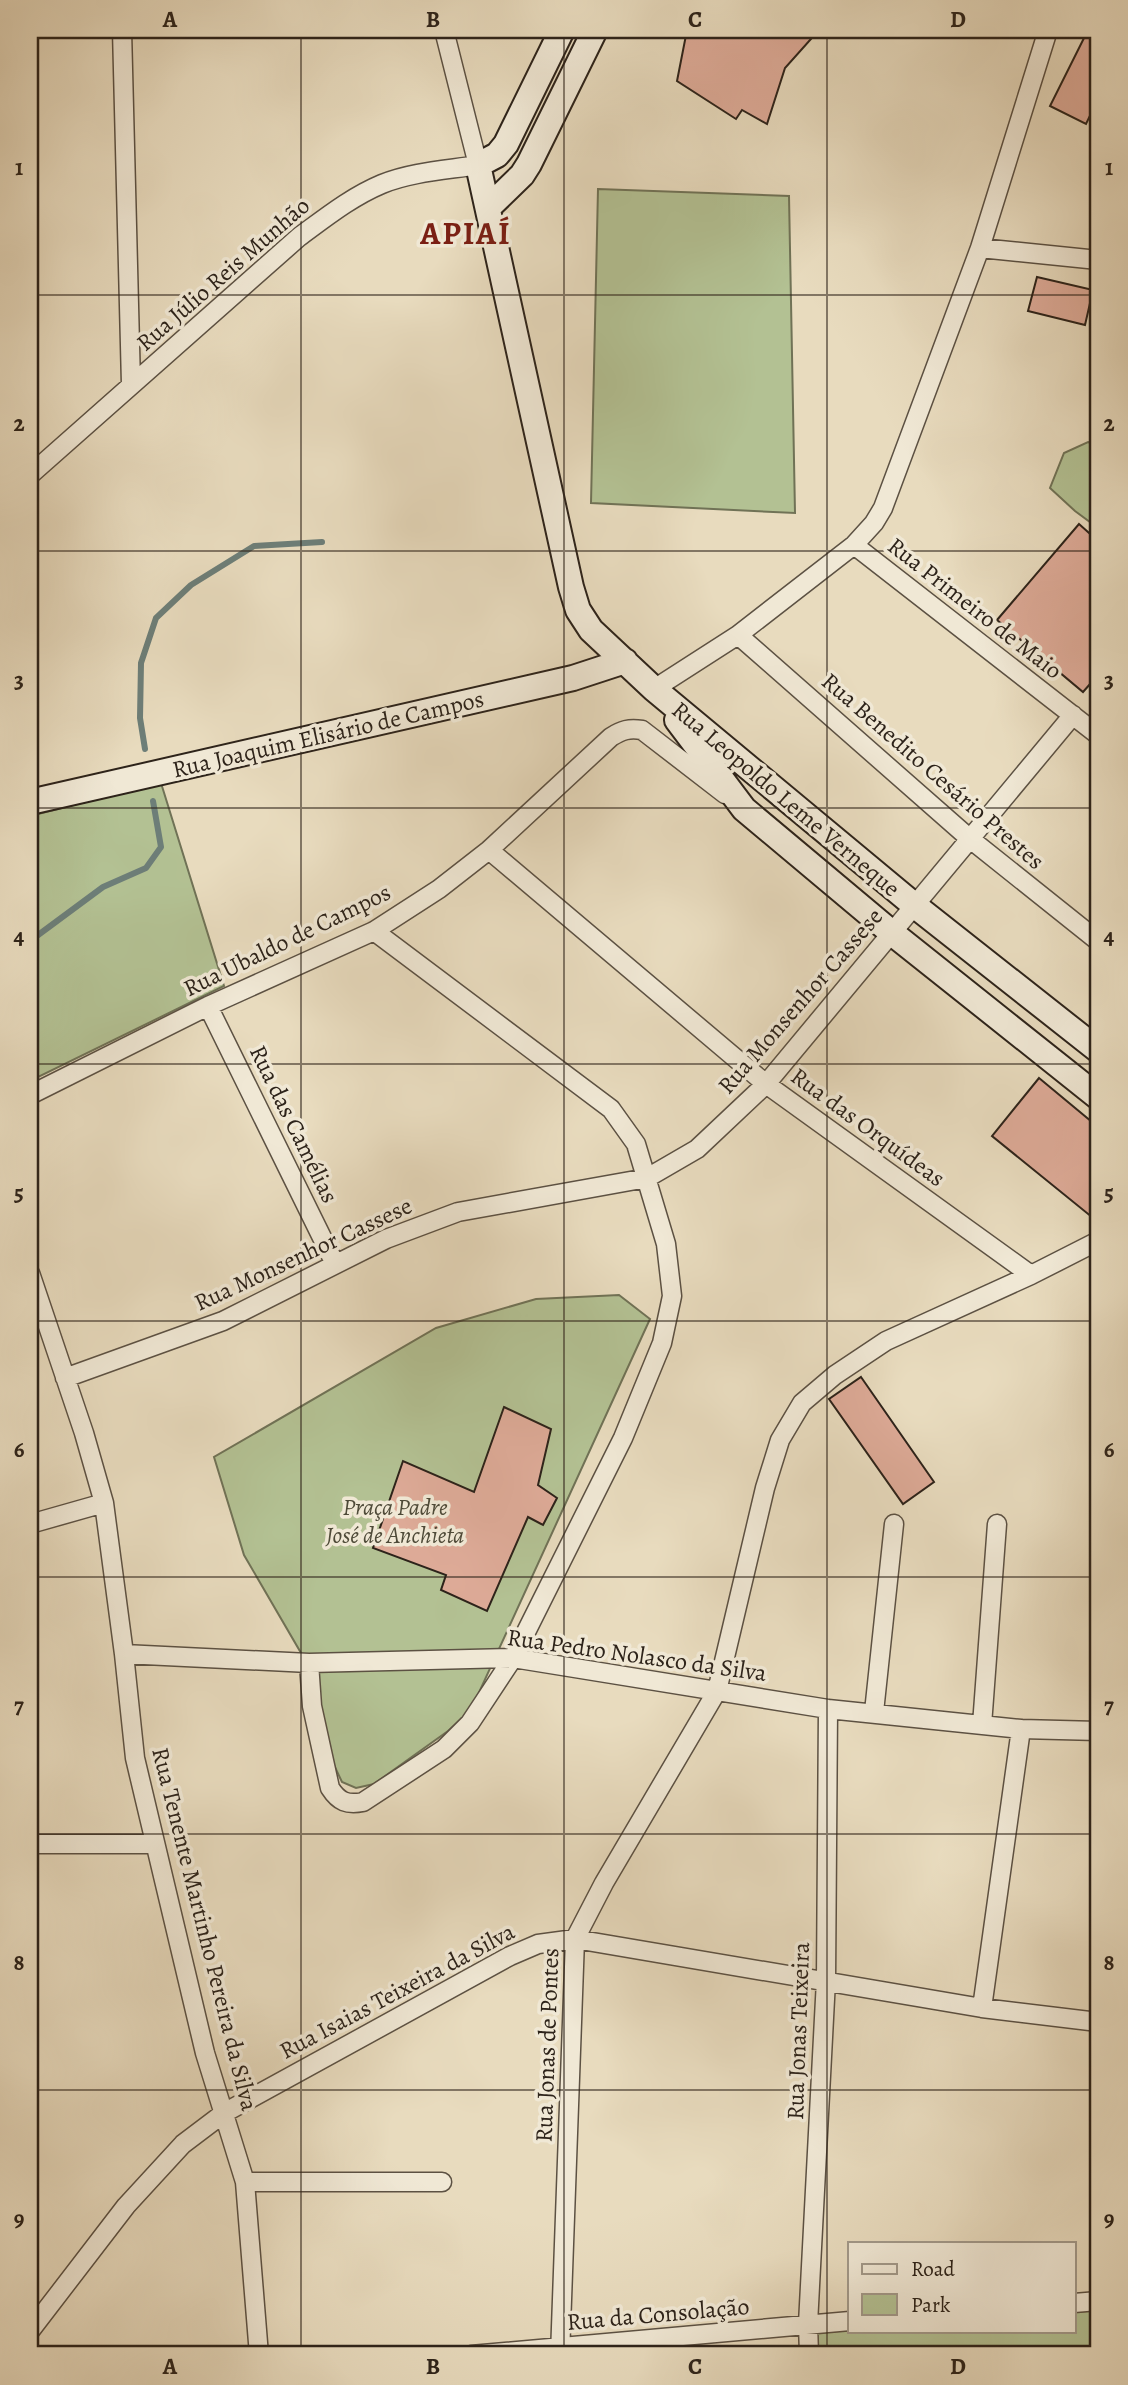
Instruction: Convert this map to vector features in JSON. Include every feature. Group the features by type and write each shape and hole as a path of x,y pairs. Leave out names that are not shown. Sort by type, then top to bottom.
{"main road":[{"path":"562,30 506,145 497,155 478,165 578,610 591,630 654,689"},
{"path":"489,207 522,175 529,164 595,30"},
{"name":"Rua Joaquim Elisário de Campos","path":"30,802 573,678 625,661"},
{"name":"Rua Leopoldo Leme Verneque","path":"654,689 744,809 892,933 1098,1097"},
{"name":"Rua Leopoldo Leme Verneque","path":"654,689 914,905 1098,1050"}],"street":[{"path":"122,30 131,384"},
{"path":"444,30 478,165"},
{"path":"654,689 738,635 855,545 883,508 980,248 1048,30"},
{"name":"Rua Júlio Reis Munhão","path":"30,475 299,237 344,205 382,184 404,177 478,165"},
{"path":"980,248 1098,260"},
{"name":"Rua Primeiro de Maio","path":"855,545 1098,735"},
{"name":"Rua Benedito Cesário Prestes","path":"738,635 969,838 1098,941"},
{"name":"Rua Monsenhor Cassese","path":"65,1378 223,1321 386,1239 458,1212 647,1178 697,1149 766,1084 1073,715"},
{"name":"Rua Ubaldo de Campos","path":"30,1094 208,1006 374,931 439,889 489,850 611,737 631,728 642,730 744,809"},
{"name":"Rua das Orquídeas","path":"489,850 766,1084 1031,1275"},
{"path":"309,1663 312,1706 330,1788 337,1799 349,1805 363,1802 444,1749 470,1723 513,1658 623,1438 662,1343 671,1296 666,1244 647,1178 636,1144 611,1109 374,931"},
{"name":"Rua das Camélias","path":"208,1006 335,1264"},
{"name":"Rua Jonas de Pontes","path":"560,2351 575,1939 604,1883 717,1691 765,1488 780,1440 802,1403 835,1375 886,1341 1031,1275 1098,1241"},
{"name":"Rua Tenente Martinho Pereira da Silva","path":"30,1273 104,1503 135,1758 205,2053 245,2182 259,2355"},
{"path":"30,1524 104,1503"},
{"path":"874,1712 894,1524"},
{"path":"982,1725 997,1524"},
{"name":"Rua Pedro Nolasco da Silva","path":"124,1654 309,1663 513,1658 828,1709 1021,1729 1098,1731"},
{"name":"Rua Jonas Teixeira","path":"808,2355 826,1980 828,1709"},
{"path":"982,2008 1021,1729"},
{"path":"30,1844 154,1844"},
{"name":"Rua Isaias Teixeira da Silva","path":"30,2331 126,2206 183,2144 224,2113 510,1956 538,1944 575,1939 982,2008 1098,2022"},
{"path":"245,2182 442,2182"},
{"path":"1076,2303 1098,2301"},
{"name":"Rua da Consolação","path":"471,2355 560,2351 848,2321"}],"green space":[{"path":"598,189 789,196 795,513 591,503"},
{"path":"1088,442 1098,446 1098,528 1050,488 1064,453"},
{"path":"161,783 224,986 30,1081 30,816"},
{"name":"Praça Padre José de Anchieta","path":"619,1295 650,1319 471,1710 448,1731 374,1784 356,1788 342,1782 333,1763 301,1653 244,1555 214,1457 436,1328 536,1299"},
{"path":"1098,2310 1098,2355 818,2355 817,2333 848,2330 1076,2332 1076,2312"}],"building":[{"path":"687,30 819,30 785,68 767,124 742,110 736,119 677,81"},
{"path":"1088,30 1098,30 1098,99 1086,124 1050,106"},
{"path":"1037,277 1093,290 1085,325 1028,311"},
{"path":"1079,524 1098,541 1098,675 1083,692 997,620"},
{"path":"1039,1078 1098,1127 1098,1222 992,1136"},
{"path":"861,1377 934,1482 903,1504 829,1399"},
{"path":"504,1407 551,1429 538,1485 557,1498 543,1525 528,1517 487,1611 441,1590 446,1575 373,1548 403,1461 474,1492"}],"waterway":[{"path":"145,749 140,718 141,663 156,618 191,585 254,546 322,542"},
{"path":"30,941 103,887 146,868 161,847 153,801"}],"district":[{"name":"APIAÍ","path":"466,233"}]}
